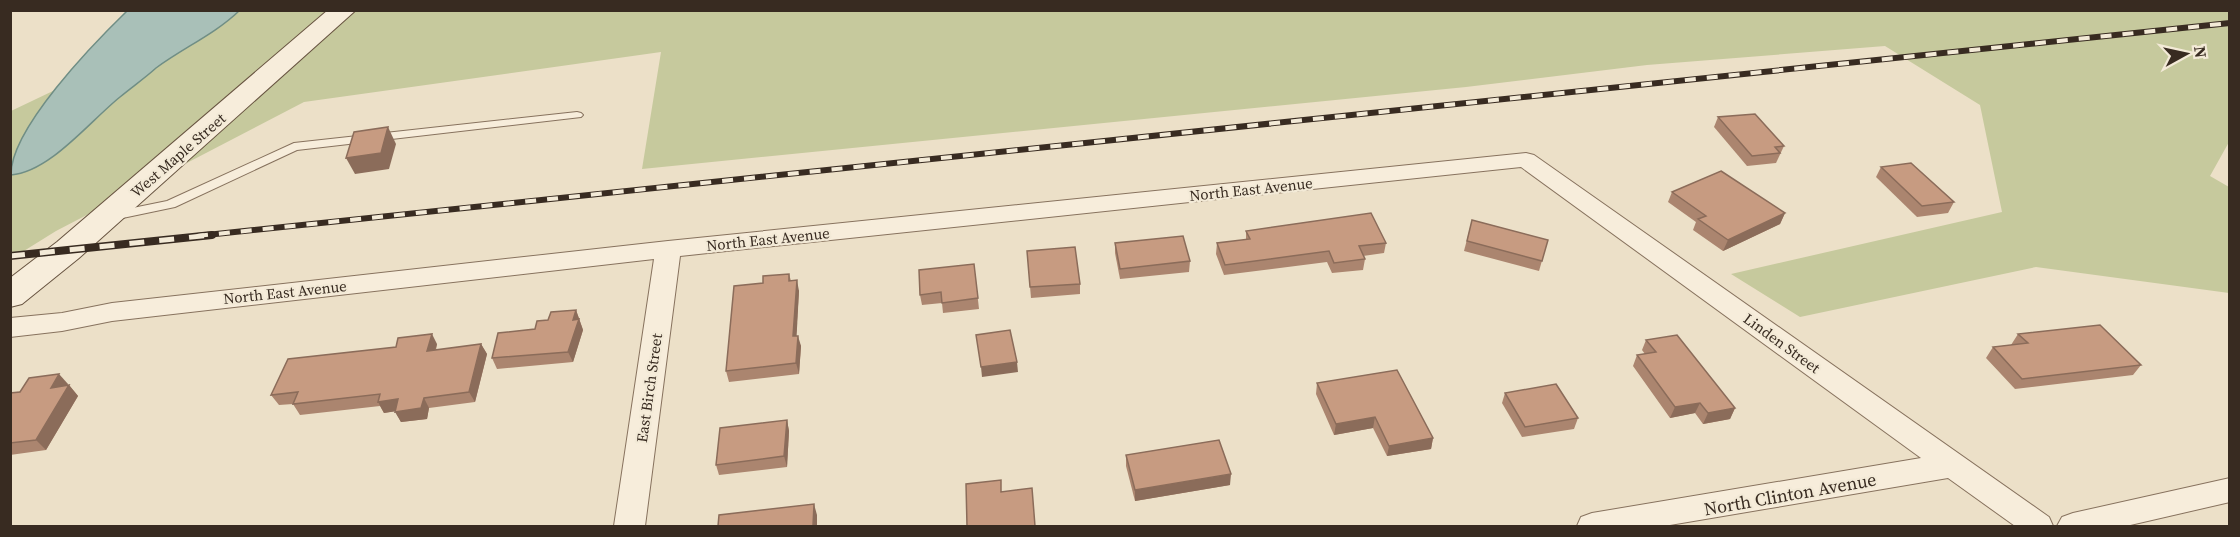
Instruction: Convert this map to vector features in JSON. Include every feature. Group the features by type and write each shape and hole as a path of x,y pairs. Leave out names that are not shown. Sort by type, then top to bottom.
{"street":[{"name":"West Maple Street","path":"10,296 105,218 344,10"},
{"name":"North East Avenue","path":"10,328 62,322 112,312 668,249 1526,160"},
{"name":"Linden Street","path":"1526,160 2038,526"},
{"name":"East Birch Street","path":"630,526 668,249"},
{"name":"North Clinton Avenue","path":"1592,526 1953,465"},
{"path":"2073,526 2229,490"}],"lane":[{"path":"105,218 171,204 294,147 577,115"}],"green space":[{"path":"131,11 2229,11 2229,142 2210,176 2229,187 2229,293 2036,267 1800,317 1731,274 2002,212 1980,105 1885,46 1647,65 1466,87 642,169 661,52 304,102 56,231 11,259 11,111 55,90"}],"water":[{"path":"127,11 239,11 220,27 156,68 55,155 26,172 11,175 14,156 24,134 39,111 76,65"}],"building":[{"path":"1755,114 1784,146 1775,147 1780,153 1752,156 1718,117"},
{"path":"388,127 381,153 346,158 354,132"},
{"path":"1911,163 1954,202 1922,206 1881,167"},
{"path":"1721,171 1785,213 1728,240 1698,219 1706,216 1672,192"},
{"path":"1371,213 1386,243 1359,246 1365,259 1334,263 1329,251 1225,265 1217,243 1250,239 1246,231"},
{"path":"1472,220 1548,240 1542,261 1467,241"},
{"path":"1183,236 1190,261 1120,269 1115,243"},
{"path":"1075,247 1080,284 1030,287 1027,251"},
{"path":"974,264 978,298 942,303 941,292 920,295 919,270"},
{"path":"789,274 789,281 797,280 793,336 798,336 796,363 726,371 734,286 763,283 763,276"},
{"path":"576,310 573,320 579,319 568,352 492,358 498,333 535,329 537,321 548,320 551,312"},
{"path":"2100,325 2141,365 2022,379 1993,347 2028,343 2018,334"},
{"path":"1010,330 1017,362 981,367 976,335"},
{"path":"432,334 427,351 481,344 469,392 424,398 421,408 395,412 398,399 378,402 380,394 293,404 298,392 271,395 288,359 396,347 398,338"},
{"path":"1677,335 1735,408 1708,413 1700,403 1675,407 1637,355 1656,352 1646,340"},
{"path":"1397,370 1433,438 1389,446 1375,417 1336,424 1317,383"},
{"path":"59,374 51,388 69,385 36,440 10,443 10,393 20,392 29,378"},
{"path":"1556,384 1578,418 1525,427 1505,393"},
{"path":"787,420 784,456 716,465 720,428"},
{"path":"1219,440 1231,474 1135,490 1126,455"},
{"path":"1001,480 1001,492 1032,488 1035,526 967,526 966,484"},
{"path":"814,504 813,526 718,526 719,515"}],"railway":[{"path":"197,236 2230,23"},
{"path":"10,256 212,235"}]}
